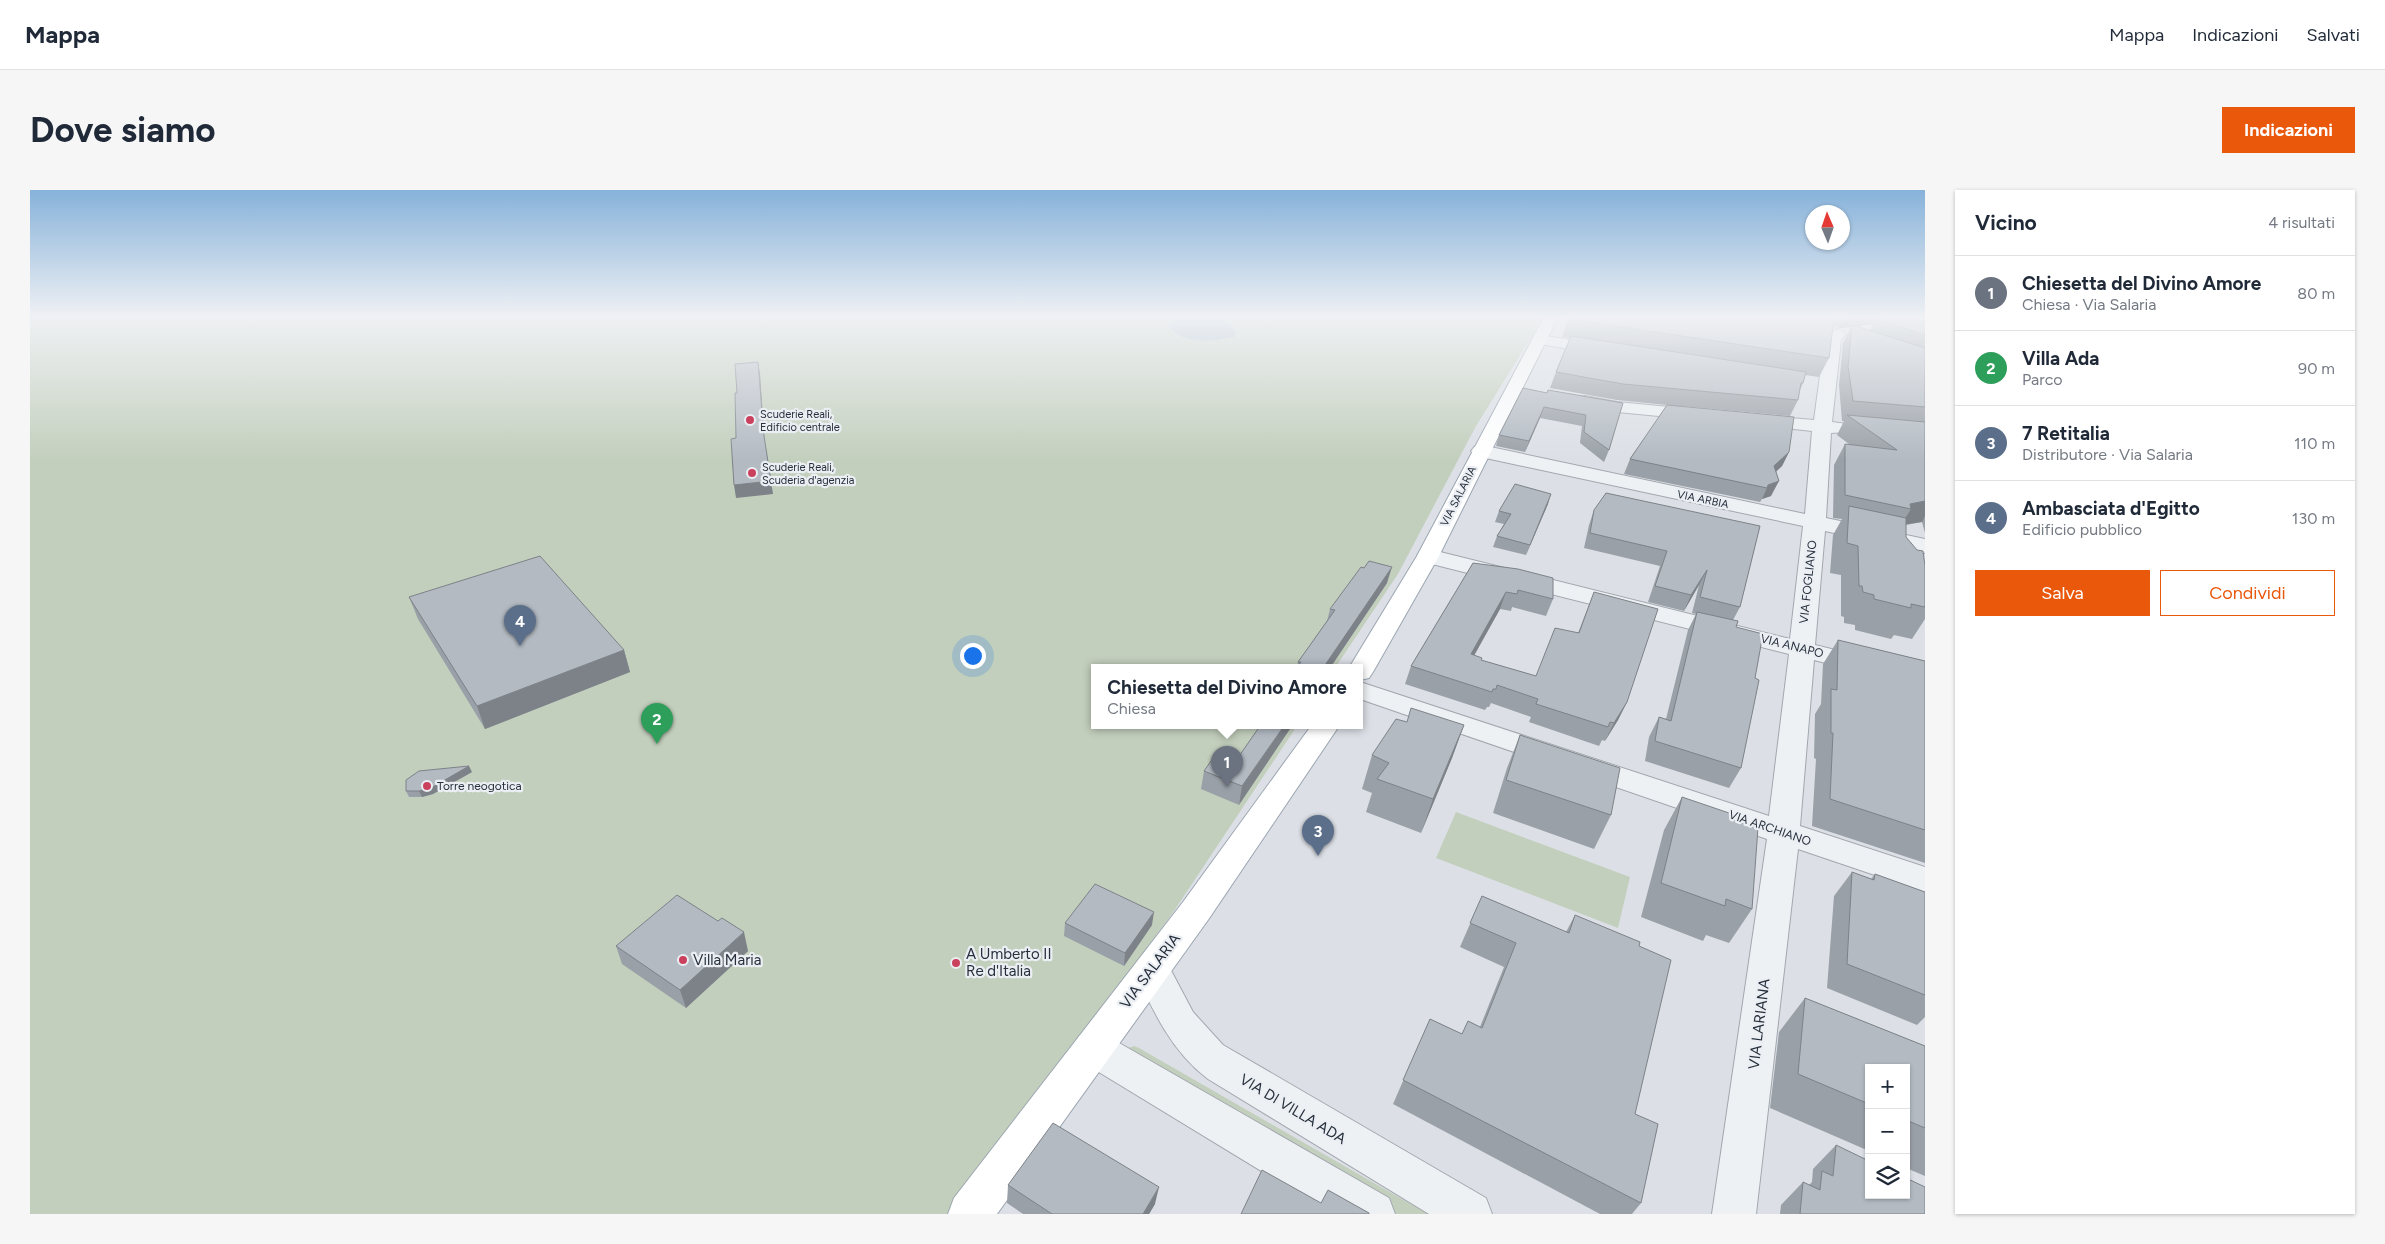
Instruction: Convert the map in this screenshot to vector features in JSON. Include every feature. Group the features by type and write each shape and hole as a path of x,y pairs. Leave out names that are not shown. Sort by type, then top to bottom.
{"main road":[{"name":"VIA SALARIA","path":"1363,667 1431,550 1481,451 1522,389 1530,365"},
{"name":"VIA SALARIA","path":"970,1214 1286,785 1323,729"}],"street":[{"name":"VIA FOGLIANO","path":"1783,833 1814,522 1822,426 1822,384 1827,365"},
{"path":"1564,397 1617,407 1714,416"},
{"path":"1734,418 1857,430"},
{"name":"VIA ARBIA","path":"1481,451 1925,546"},
{"name":"VIA ANAPO","path":"1431,550 1803,643 1925,680"},
{"name":"VIA ANAPO","path":"1803,643 1925,667"},
{"name":"VIA ARCHIANO","path":"1363,691 1925,880"},
{"name":"VIA LARIANA","path":"1734,1214 1783,833"},
{"name":"VIA DI VILLA ADA","path":"1152,969 1186,1035 1200,1051 1222,1067 1470,1214"},
{"path":"1093,1048 1373,1214"}],"green space":[{"path":"30,365 1514,365 1476,426 1398,574 1338,664 1091,664 1091,729 1295,729 1172,914 949,1214 30,1214"},
{"path":"1456,812 1630,877 1618,928 1436,858"},
{"path":"1134,1046 1428,1214 1397,1214 1128,1057 1126,1049"}],"building":[{"path":"735,365 758,365 764,436 771,481 734,485 731,439 736,438 735,393 737,393"},
{"path":"1559,365 1759,365 1806,372 1803,383 1801,383 1798,400 1623,384 1556,372"},
{"path":"1925,365 1925,407 1853,401 1848,366"},
{"path":"1523,388 1547,393 1548,390 1623,403 1609,450 1584,432 1586,415 1544,407 1529,441 1499,435"},
{"path":"1667,405 1794,417 1789,452 1774,466 1779,481 1768,485 1767,488 1630,459"},
{"path":"1847,415 1925,422 1925,501 1910,504 1911,509 1845,495 1845,444 1897,450"},
{"path":"1515,484 1551,494 1530,545 1497,536 1511,514 1499,511"},
{"path":"1606,493 1760,526 1740,607 1700,597 1707,570 1691,595 1655,586 1667,551 1590,533 1594,510"},
{"path":"1849,506 1906,518 1906,537 1917,550 1923,551 1925,607 1911,604 1911,608 1874,599 1874,595 1863,592 1862,586 1859,586 1858,546 1847,543"},
{"path":"540,556 624,650 477,706 409,597"},
{"path":"1369,561 1392,567 1326,664 1299,664 1301,662 1298,662 1335,610 1330,609 1361,567 1364,568"},
{"path":"1473,563 1518,569 1553,578 1553,599 1518,590 1517,594 1506,592 1471,654 1482,658 1481,660 1536,676 1555,628 1579,633 1594,592 1658,609 1627,702 1614,723 1610,722 1608,727 1536,704 1538,699 1497,685 1496,689 1493,689 1492,692 1411,666"},
{"path":"1697,612 1738,621 1736,627 1763,634 1755,678 1759,680 1741,768 1655,741 1659,717 1671,721"},
{"path":"1838,640 1925,661 1925,830 1830,799 1833,733 1831,733 1831,689 1837,690"},
{"path":"1411,708 1464,725 1433,799 1377,779 1389,763 1372,755 1396,719 1407,722"},
{"path":"1258,729 1282,729 1242,786 1204,771 1218,751 1237,759"},
{"path":"1520,735 1620,768 1611,815 1506,780"},
{"path":"469,766 431,788 419,791 406,791 406,780 419,771"},
{"path":"1682,797 1735,815 1734,820 1758,828 1752,909 1726,899 1725,906 1661,883"},
{"path":"1852,872 1874,880 1875,874 1925,892 1925,995 1847,964"},
{"path":"1095,884 1154,912 1125,953 1065,923"},
{"path":"677,895 718,921 722,918 744,932 680,990 616,946"},
{"path":"1482,896 1569,933 1575,915 1640,942 1639,946 1671,960 1635,1114 1658,1124 1641,1203 1403,1080 1430,1019 1462,1034 1468,1021 1482,1028 1516,943 1470,923"},
{"path":"1805,998 1925,1046 1925,1128 1910,1122 1910,1064 1865,1064 1865,1102 1798,1074"},
{"path":"1053,1123 1159,1187 1143,1214 1052,1214 1008,1185"},
{"path":"1836,1145 1865,1159 1865,1199 1910,1199 1910,1180 1925,1187 1925,1214 1800,1214 1803,1182 1820,1190 1822,1171 1833,1176"},
{"path":"1262,1170 1321,1203 1328,1190 1369,1214 1241,1214"}],"place":[{"name":"Scuderie Reali, Edificio centrale","path":"750,420"},
{"name":"Scuderie Reali, Scuderia d'agenzia","path":"752,473"},
{"name":"Ambasciata d'Egitto","path":"520,646"},
{"name":"Villa Ada","path":"657,744"},
{"name":"Torre neogotica","path":"427,786"},
{"name":"Chiesetta del Divino Amore","path":"1227,787"},
{"name":"7 Retitalia","path":"1318,856"},
{"name":"Villa Maria","path":"683,960"},
{"name":"A Umberto II Re d'Italia","path":"956,963"}]}
